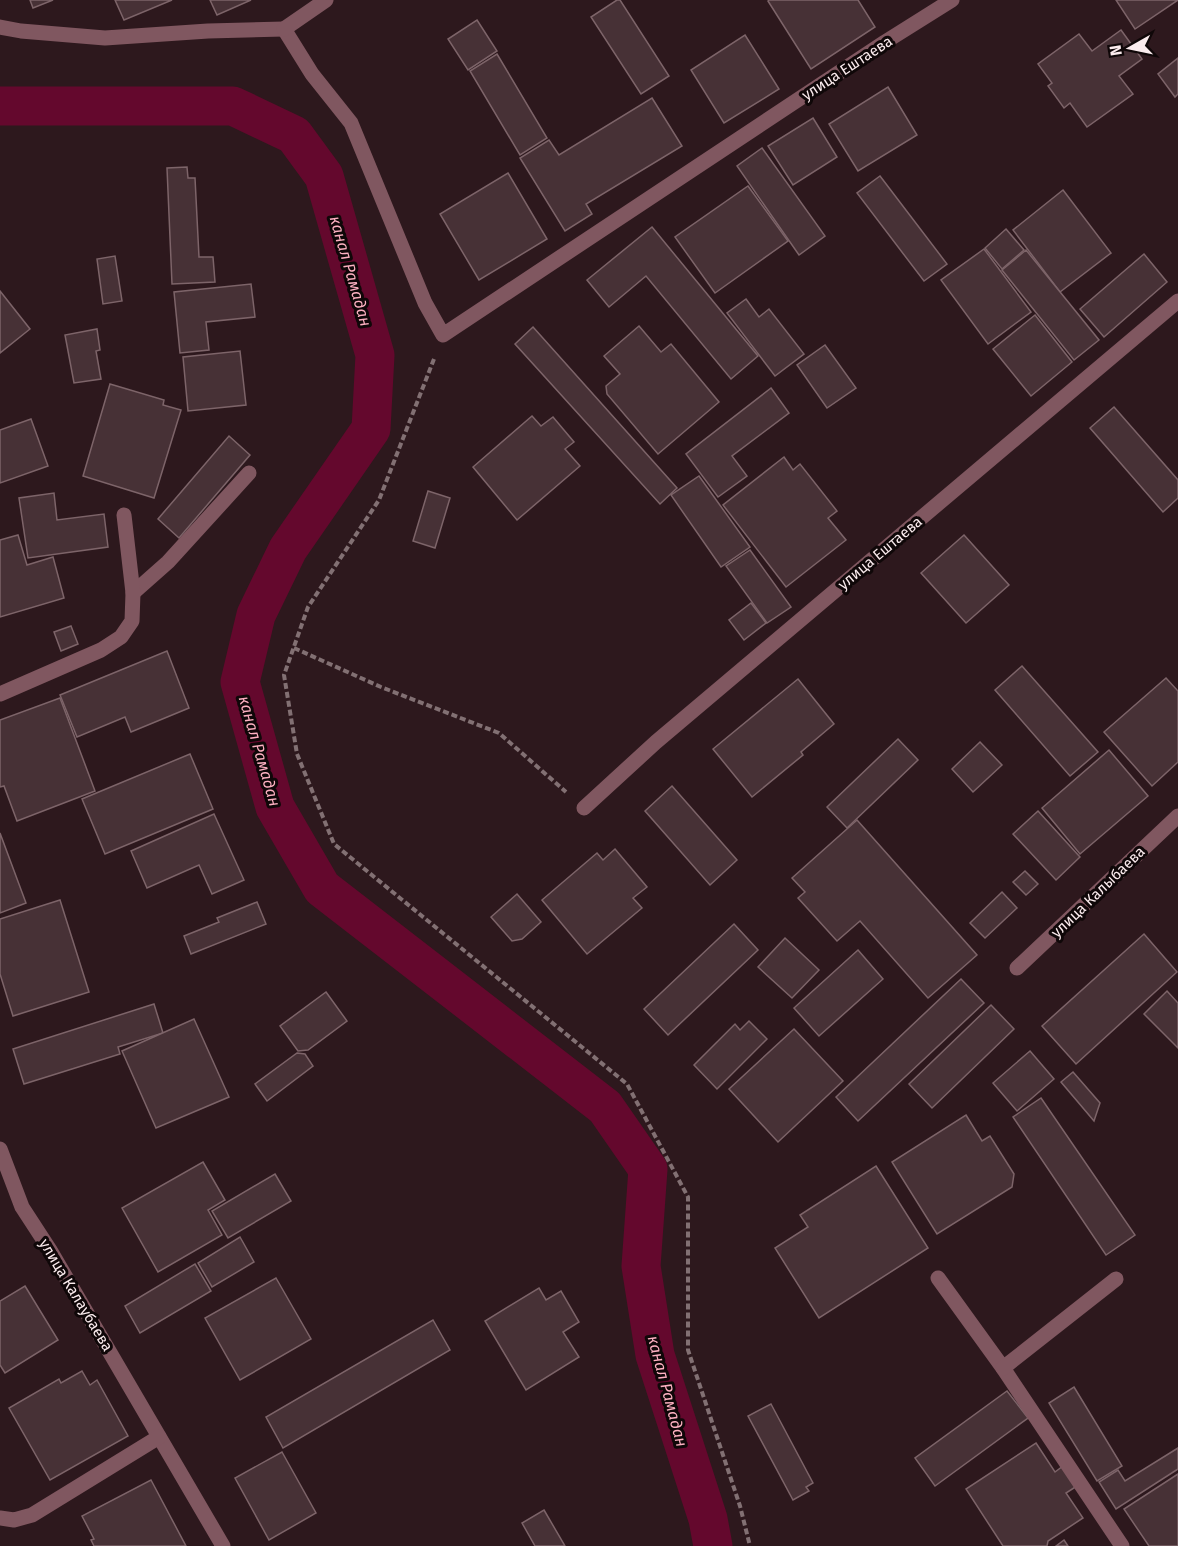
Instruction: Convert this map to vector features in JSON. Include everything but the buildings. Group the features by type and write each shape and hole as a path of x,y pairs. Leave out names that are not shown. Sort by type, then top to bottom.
{"street":[{"path":"0,27 105,38 207,31 284,29 326,0"},
{"name":"улица Ештаева","path":"443,335 952,0"},
{"path":"284,29 312,74 351,123 425,303 443,335"},
{"name":"улица Ештаева","path":"584,808 656,742 1178,301"},
{"path":"133,593 168,562 249,474"},
{"path":"0,694 101,650 121,637 132,621 133,593 123,515"},
{"name":"улица Калыбаева","path":"1017,968 1178,816"},
{"name":"улица Калаубаева","path":"0,1149 22,1206 223,1546"},
{"path":"938,1278 1002,1368 1122,1546"},
{"path":"1002,1368 1116,1279"},
{"path":"0,1518 14,1520 32,1515 159,1437"}],"path":[{"path":"443,335 379,500 308,607 284,675 297,754 334,844 627,1084 688,1197 688,1350 740,1506 750,1546"},
{"path":"294,648 381,687 500,733 584,808"}],"waterway":[{"name":"канал Рамадан","path":"0,106 233,106 294,135 324,176 375,355 371,429 288,549 256,615 240,682 275,807 322,888 605,1107 648,1169 641,1266 655,1355 708,1519 713,1546"}]}
